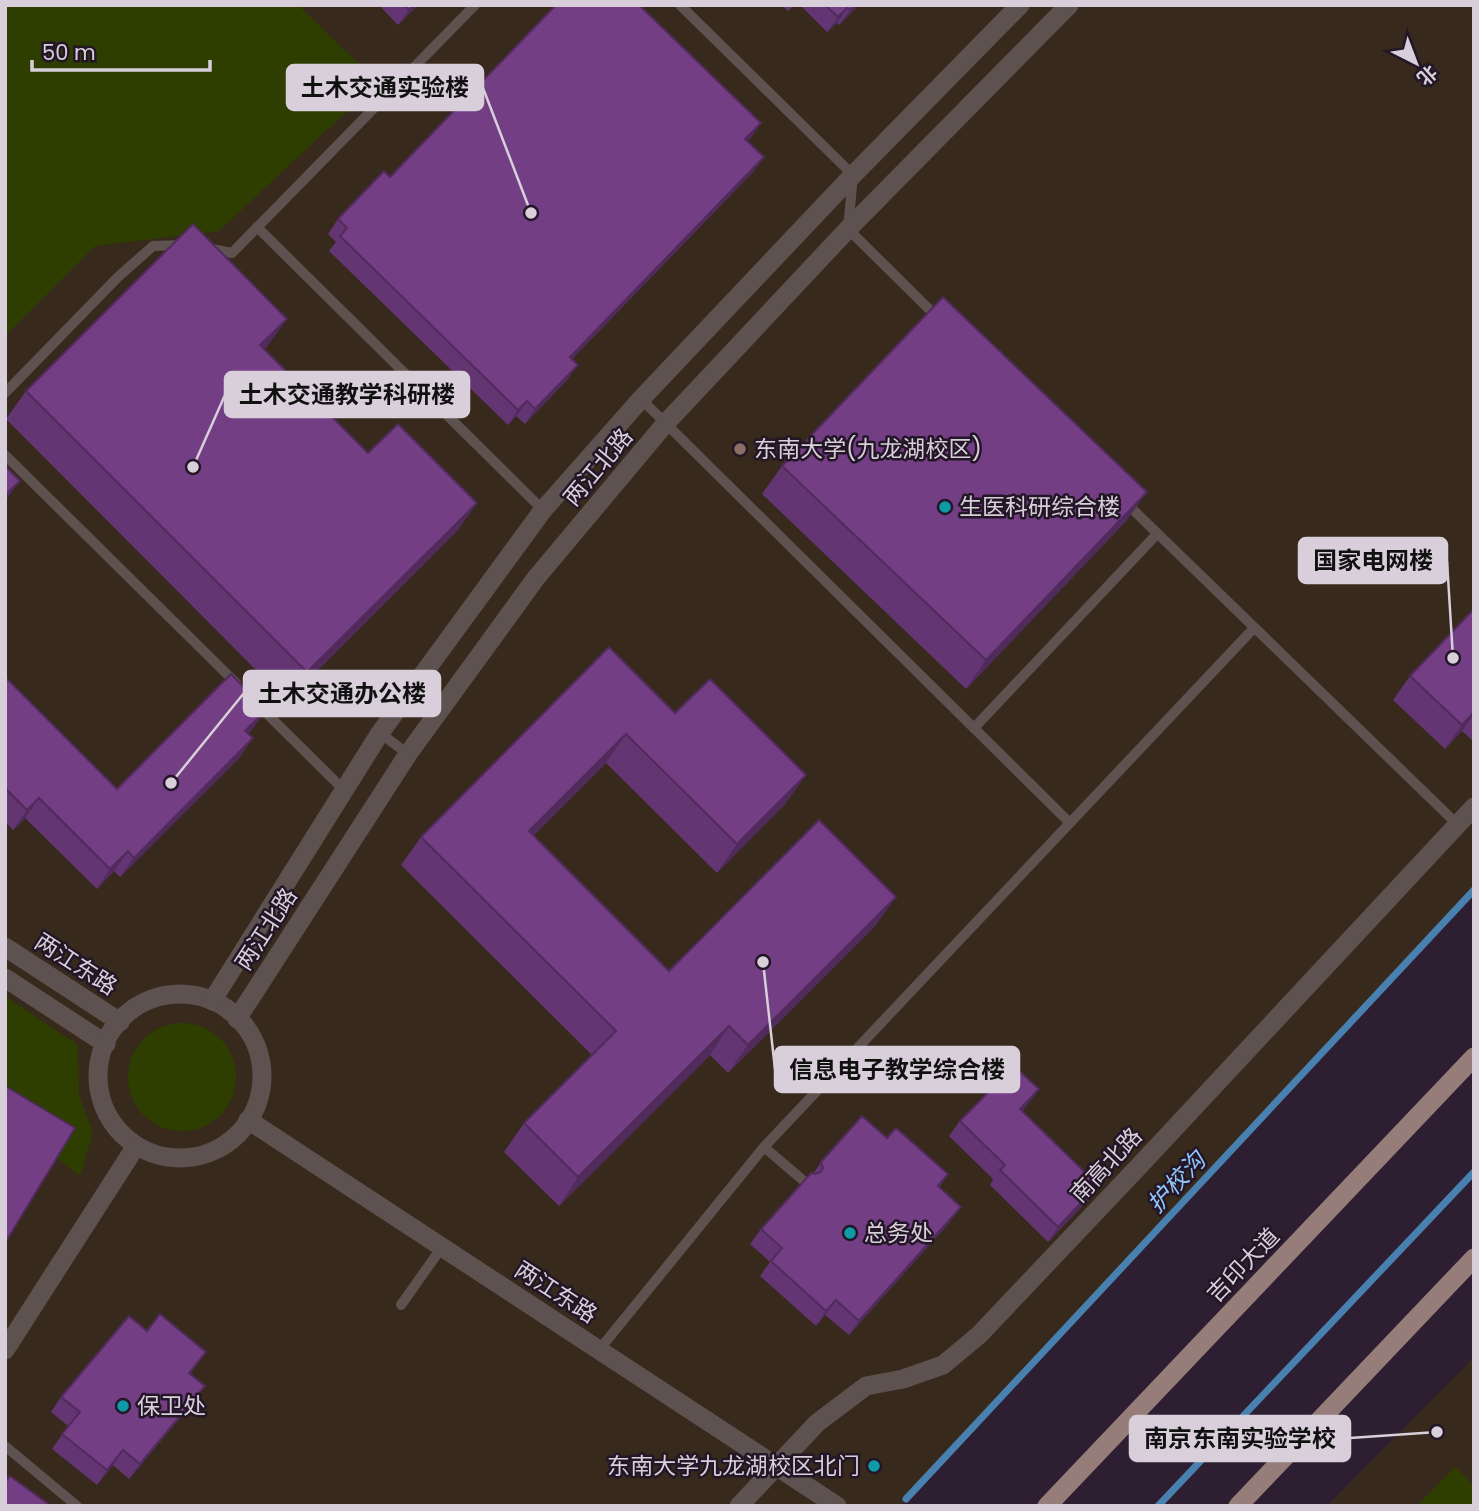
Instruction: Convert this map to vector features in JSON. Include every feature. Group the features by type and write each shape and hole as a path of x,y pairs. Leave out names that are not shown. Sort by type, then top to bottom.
{"main road":[{"name":"吉印大道","path":"1047,1506 1474,1057"},
{"path":"1238,1506 1474,1258"}],"street":[{"name":"两江北路","path":"212,1001 380,733 543,510 640,399 853,175 1020,5"},
{"name":"两江北路","path":"237,1019 408,754 536,578 665,424 848,229 1069,5"},
{"name":"南高北路","path":"739,1506 817,1423 866,1386 903,1379 943,1365 979,1335 1474,807"},
{"name":"两江东路","path":"5,947 120,1022"},
{"path":"5,978 106,1044"},
{"path":"177,994 212,1001 226,1008 237,1019 247,1027 259,1053 262,1081 256,1108 240,1132 218,1149 191,1158 163,1157 136,1146 117,1129 103,1107 98,1082 100,1056 111,1032 128,1012 151,999 177,994"},
{"name":"两江东路","path":"248,1120 837,1506"},
{"path":"5,1350 136,1146"}],"lane":[{"path":"5,393 118,277 153,246 195,246 232,253 475,5"},
{"path":"680,5 853,175 848,229 944,324"},
{"path":"257,227 543,510"},
{"path":"640,399 1070,823"},
{"path":"5,455 344,790"},
{"path":"1118,496 1457,824"},
{"path":"974,728 1157,534"},
{"path":"599,1350 764,1147 1254,628"},
{"path":"380,733 408,754"},
{"path":"764,1147 805,1182"},
{"path":"401,1305 442,1247"},
{"path":"5,1446 77,1506"}],"shaded area":[{"name":"东南大学(九龙湖校区)","path":"5,5 1474,5 1474,894 900,1506 5,1506"},
{"path":"1474,1357 1474,1506 1327,1506"}],"green space":[{"path":"5,5 298,5 378,82 219,231 95,246 5,336"},
{"path":"5,996 78,1045 79,1096 93,1133 80,1176 55,1156 5,1127"},
{"path":"182,1023 203,1027 220,1039 232,1056 236,1077 232,1098 220,1115 203,1127 182,1131 161,1127 144,1115 132,1098 128,1077 132,1056 144,1039 161,1027"},
{"path":"1455,1467 1474,1486 1474,1506 1417,1506"}],"building":[{"path":"556,5 639,5 761,123 745,139 764,157 570,357 578,365 535,409 527,401 518,410 340,236 347,228 338,219 384,171 390,177"},
{"path":"825,5 855,5 850,10 847,8 838,17"},
{"path":"193,224 287,319 260,345 368,453 398,424 477,503 307,672 26,391"},
{"name":"生医科研综合楼","path":"943,297 1147,492 986,660 782,466"},
{"path":"5,466 20,481 5,495"},
{"path":"1474,609 1474,712 1462,725 1410,676"},
{"path":"609,647 675,713 710,679 806,775 737,844 626,734 529,831 669,971 819,820 896,897 748,1045 729,1026 578,1177 524,1123 616,1031 421,837"},
{"path":"231,674 266,710 245,731 253,738 134,858 128,851 110,869 39,798 27,810 5,788 5,677 117,789"},
{"path":"1014,1066 1039,1089 1020,1109 1098,1185 1058,1227 1000,1170 1005,1165 960,1121"},
{"path":"5,1086 75,1128 5,1243"},
{"name":"总务处","path":"862,1116 887,1138 896,1128 948,1174 938,1186 961,1207 859,1321 836,1300 826,1311 771,1261 782,1248 761,1229 811,1173 821,1172 821,1162"},
{"name":"保卫处","path":"160,1314 206,1352 189,1373 205,1386 140,1464 123,1450 107,1470 62,1434 80,1412 61,1397 129,1316 147,1331"},
{"path":"10,1476 51,1506 5,1506 5,1482"}],"waterway":[{"name":"护校沟","path":"906,1499 1474,890"},
{"path":"1158,1506 1474,1172"}],"place":[{"name":"土木交通实验楼","path":"531,213"},
{"name":"东南大学(九龙湖校区)","path":"740,449"},
{"name":"土木交通教学科研楼","path":"193,467"},
{"name":"生医科研综合楼","path":"945,507"},
{"name":"国家电网楼","path":"1453,658"},
{"name":"土木交通办公楼","path":"171,783"},
{"name":"信息电子教学综合楼","path":"763,962"},
{"name":"总务处","path":"850,1233"},
{"name":"保卫处","path":"123,1406"},
{"name":"南京东南实验学校","path":"1437,1432"},
{"name":"东南大学九龙湖校区北门","path":"874,1466"}]}
